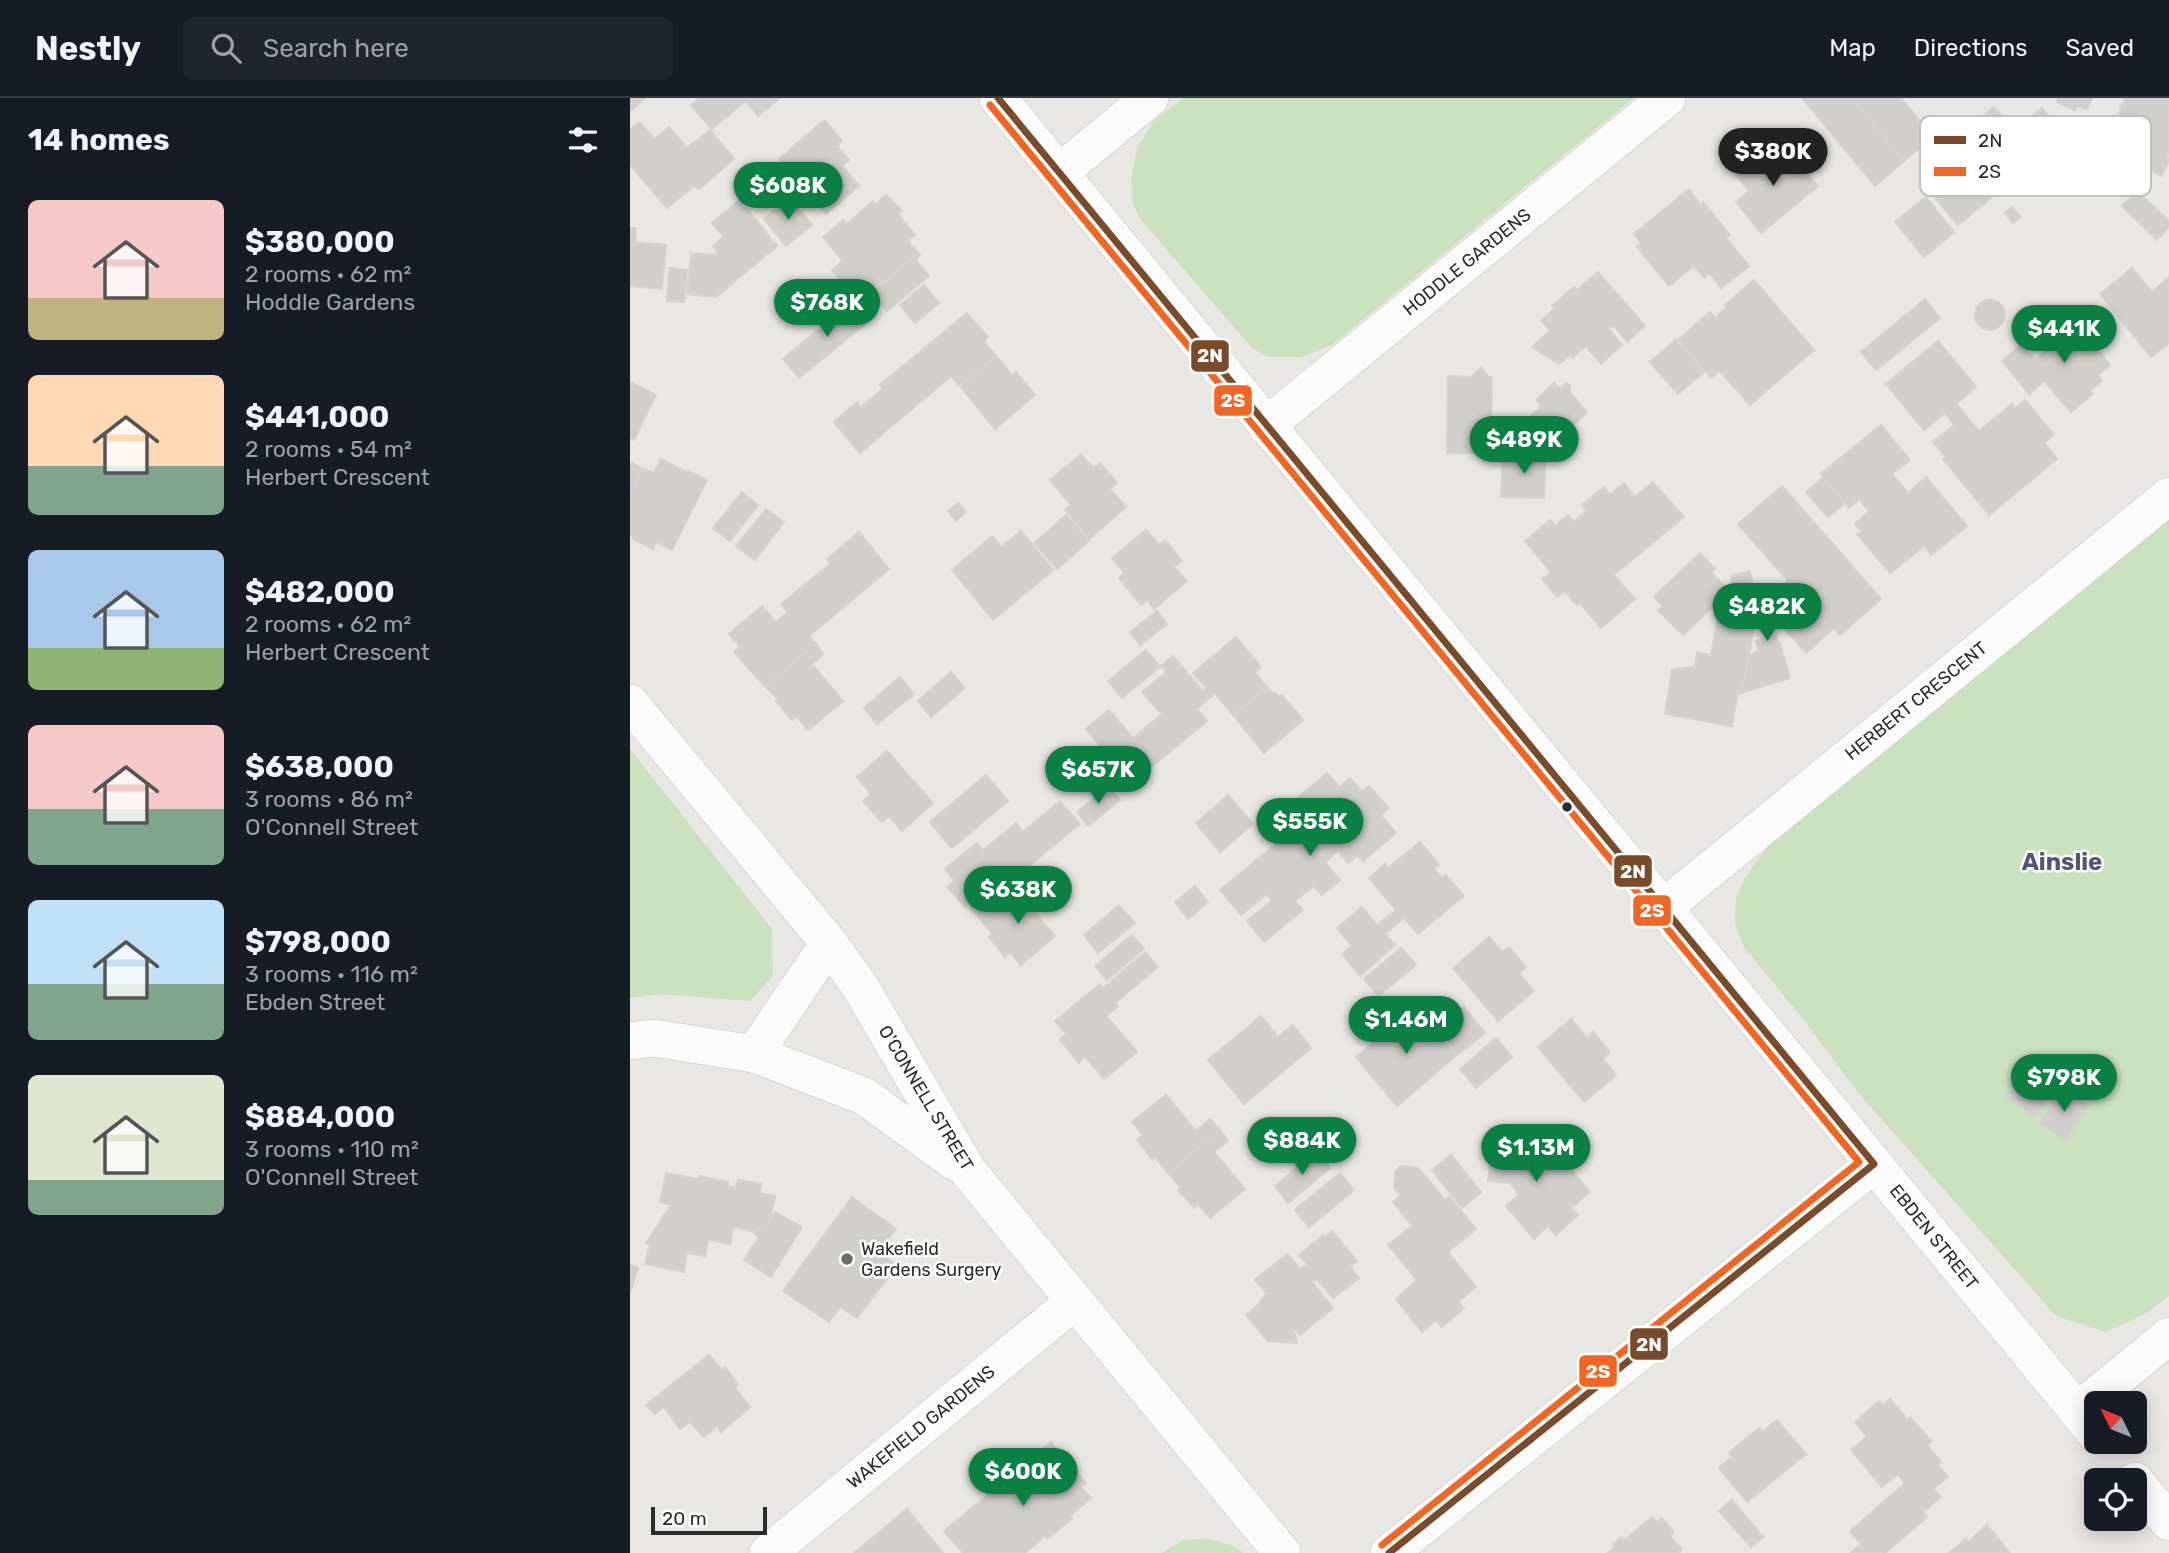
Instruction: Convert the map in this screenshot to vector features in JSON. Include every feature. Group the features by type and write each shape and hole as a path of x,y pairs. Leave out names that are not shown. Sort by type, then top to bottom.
{"street":[{"name":"EBDEN STREET","path":"998,98 2084,1418"},
{"path":"1060,173 1150,98"},
{"name":"HODDLE GARDENS","path":"1266,426 1667,98"},
{"name":"HERBERT CRESCENT","path":"1663,908 2169,496"},
{"name":"O'CONNELL STREET","path":"630,703 829,943 861,988 968,1171 1282,1553"},
{"path":"754,1054 829,943"},
{"path":"630,1041 654,1038 754,1054 864,1096 968,1171"},
{"path":"1389,1553 1874,1164"},
{"name":"WAKEFIELD GARDENS","path":"768,1553 1075,1301"},
{"path":"2116,1391 2169,1335"},
{"path":"2113,1454 2124,1468"},
{"path":"2147,1495 2169,1522"}],"green space":[{"path":"1183,98 1634,98 1332,345 1301,357 1267,357 1252,348 1141,220 1132,202 1131,179 1137,149 1153,122"},
{"path":"2169,515 2169,1296 2147,1313 2106,1332 2056,1316 1860,1095 1744,947 1735,924 1736,898 1745,878 1766,848"},
{"path":"630,749 772,929 773,976 750,1001 660,994 630,998"},
{"path":"1209,1539 1234,1546 1244,1553 1162,1553 1183,1540"}],"building":[{"path":"630,98 645,98 630,110"},
{"path":"699,98 780,98 758,116 746,101 712,129 691,105"},
{"path":"1804,98 1852,98 1904,161 1875,186"},
{"path":"1852,98 1901,98 1920,121 1920,148 1904,161"},
{"path":"2058,98 2092,98 2087,110 2077,105 2075,110 2057,102"},
{"path":"2125,98 2169,100 2169,160 2162,176 2151,171 2151,116 2117,116"},
{"path":"1994,107 2002,116 1983,116"},
{"path":"2042,108 2049,116 2033,116"},
{"path":"824,120 842,141 837,146 849,160 842,166 859,186 826,214 779,159"},
{"path":"640,122 654,139 669,127 687,148 710,130 734,159 699,189 694,186 667,208 630,165 630,130"},
{"path":"1785,146 1818,186 1761,233 1736,202 1749,191 1736,175 1760,157 1765,163"},
{"path":"1689,189 1730,235 1726,238 1749,266 1721,288 1710,274 1704,278 1694,266 1669,286 1637,247 1641,243 1634,234"},
{"path":"886,195 902,211 898,214 915,235 908,241 920,255 887,283 884,279 870,292 865,289 845,292 840,287 841,281 832,270 843,261 823,237 843,220 847,224 873,201 876,204"},
{"path":"1933,196 1991,196 1992,197 1958,225"},
{"path":"2132,196 2142,196 2169,221 2169,227 2157,240 2122,206"},
{"path":"1926,197 1954,232 1924,257 1895,222"},
{"path":"790,198 812,225 786,246 764,219"},
{"path":"740,200 777,246 716,297 687,294 691,253 713,255 718,252 713,246 724,236 712,223"},
{"path":"2012,207 2021,217 2013,223 2005,213"},
{"path":"630,228 636,228 635,242 666,245 662,289 630,286"},
{"path":"914,257 929,276 887,311 871,293"},
{"path":"669,268 687,270 684,302 667,301"},
{"path":"2132,268 2152,292 2169,277 2169,343 2151,357 2100,294"},
{"path":"1598,272 1645,326 1627,342 1614,326 1609,329 1622,345 1601,364 1586,346 1572,358 1570,355 1559,364 1532,347 1550,331 1541,320 1555,308 1552,306 1574,287 1577,290"},
{"path":"1754,280 1814,350 1750,405 1720,371 1711,378 1678,340 1710,312 1715,318 1727,307 1725,305"},
{"path":"924,285 939,303 915,323 900,305"},
{"path":"1925,299 1940,318 1876,370 1861,352"},
{"path":"854,300 870,320 799,378 783,359"},
{"path":"1990,300 2000,305 2005,315 2000,325 1990,330 1980,325 1975,315 1980,305"},
{"path":"967,313 988,337 984,342 996,356 960,386 951,376 860,453 834,422 857,402 861,407 883,389 880,385"},
{"path":"2088,316 2108,340 2097,349 2110,365 2098,375 2102,381 2090,391 2093,394 2071,412 2044,381 2029,394 2002,361 2022,344 2035,360"},
{"path":"1676,340 1704,372 1678,394 1650,362"},
{"path":"1938,341 1976,387 1956,404 1979,431 2012,404 2015,408 2025,400 2054,435 2044,442 2057,459 1989,515 1943,459 1946,457 1933,442 1954,425 1945,413 1924,430 1886,384"},
{"path":"996,356 1013,376 1016,372 1035,395 995,429 960,386"},
{"path":"1481,368 1492,377 1491,435 1510,436 1541,406 1536,400 1554,383 1560,389 1566,383 1570,385 1570,392 1587,413 1569,429 1568,456 1495,454 1495,450 1493,454 1447,453 1448,376 1471,377"},
{"path":"630,382 656,395 634,440 630,438"},
{"path":"1881,425 1910,460 1892,474 1908,493 1926,477 1967,526 1931,555 1924,546 1890,573 1857,534 1862,532 1855,524 1869,511 1859,499 1849,508 1821,474"},
{"path":"1081,454 1093,468 1100,463 1117,483 1110,489 1126,507 1089,539 1065,510 1071,505 1050,480"},
{"path":"1503,454 1546,455 1544,498 1501,497"},
{"path":"661,459 707,480 672,550 656,542 653,549 630,535 630,495 643,469 654,473"},
{"path":"632,463 643,469 630,495 630,468"},
{"path":"1823,478 1845,503 1828,517 1806,492"},
{"path":"1653,482 1684,517 1614,575 1635,599 1601,628 1579,602 1577,605 1565,591 1557,597 1542,579 1551,572 1525,541 1550,520 1555,526 1568,515 1573,522 1586,511 1582,505 1604,487 1610,495 1624,483 1635,497"},
{"path":"1782,486 1881,599 1840,635 1834,628 1806,653 1784,628 1789,625 1767,599 1788,581 1738,524"},
{"path":"742,492 758,505 730,541 713,528"},
{"path":"958,503 966,512 956,521 948,511"},
{"path":"766,509 784,522 755,560 736,546"},
{"path":"1066,515 1089,541 1057,569 1034,543"},
{"path":"1146,530 1159,545 1165,540 1182,561 1174,567 1187,581 1154,609 1147,600 1141,605 1119,578 1124,573 1112,558"},
{"path":"1021,531 1053,570 993,620 952,570 992,536 1001,547"},
{"path":"859,532 889,569 809,636 816,644 765,686 734,652 740,647 729,634 762,606 776,622 788,612 781,604 830,564 827,559"},
{"path":"1700,553 1715,569 1711,572 1729,591 1683,635 1658,610 1662,606 1654,597"},
{"path":"1750,571 1752,582 1733,587 1731,576"},
{"path":"1157,611 1167,624 1140,645 1130,632"},
{"path":"1718,614 1755,621 1743,687 1739,686 1732,726 1665,714 1672,670 1695,667 1697,653 1711,655"},
{"path":"1776,635 1779,644 1759,651 1756,641"},
{"path":"1236,637 1261,667 1255,672 1267,687 1233,715 1215,693 1197,709 1207,721 1131,784 1086,729 1109,710 1133,738 1162,714 1142,692 1166,672 1161,666 1173,656 1203,691 1206,688 1193,673"},
{"path":"1780,643 1790,678 1738,694 1739,686 1743,687 1749,655"},
{"path":"816,644 823,654 812,664 843,701 808,730 796,716 792,720 765,686"},
{"path":"1146,650 1160,667 1122,698 1108,681"},
{"path":"951,672 965,688 931,717 918,701"},
{"path":"900,677 914,694 877,724 864,708"},
{"path":"1267,687 1273,694 1275,692 1279,697 1282,695 1303,720 1264,753 1233,715"},
{"path":"887,751 933,803 902,831 889,816 882,822 863,801 871,794 857,777"},
{"path":"1327,773 1340,788 1309,814 1296,799"},
{"path":"986,775 1008,801 952,848 930,822"},
{"path":"1350,778 1362,792 1369,786 1389,808 1381,815 1396,833 1363,861 1358,855 1348,863 1338,851 1325,862 1340,880 1322,895 1314,886 1295,901 1303,910 1264,942 1247,921 1272,900 1267,894 1241,915 1220,890 1306,819 1325,842 1338,832 1317,806"},
{"path":"1109,786 1120,800 1088,826 1077,812"},
{"path":"1228,795 1253,824 1220,852 1196,823"},
{"path":"1060,801 1080,824 1024,870 1031,879 981,920 947,887 954,881 945,869 977,843 983,850 1016,823 1023,832"},
{"path":"1420,842 1439,865 1434,868 1442,878 1446,875 1464,896 1418,934 1404,918 1385,934 1395,945 1360,976 1342,954 1352,946 1337,928 1362,907 1377,925 1396,910 1369,878 1385,864 1388,868"},
{"path":"1031,879 1037,887 1023,899 1055,936 1021,965 1010,952 1005,957 989,937 992,934 981,920"},
{"path":"1195,886 1208,902 1188,919 1175,902"},
{"path":"1119,905 1135,923 1098,953 1084,935"},
{"path":"1132,935 1144,949 1107,980 1095,966"},
{"path":"1489,937 1502,952 1509,947 1526,967 1519,973 1534,991 1498,1021 1453,968"},
{"path":"1401,948 1416,965 1378,996 1364,979"},
{"path":"1145,952 1158,967 1115,1003 1118,1006 1106,1016 1137,1052 1104,1079 1085,1056 1079,1063 1060,1040 1066,1034 1055,1021 1100,984 1103,988"},
{"path":"1416,1006 1457,1055 1397,1106 1356,1057"},
{"path":"1464,1007 1485,1033 1457,1055 1436,1030"},
{"path":"1261,1016 1278,1037 1293,1025 1311,1048 1244,1104 1208,1060"},
{"path":"1571,1019 1587,1038 1593,1032 1610,1052 1603,1059 1616,1075 1584,1102 1538,1047"},
{"path":"1496,1038 1512,1057 1476,1088 1460,1069"},
{"path":"2026,1067 2056,1087 2036,1117 2006,1098"},
{"path":"2062,1088 2089,1105 2066,1140 2039,1124"},
{"path":"1166,1095 1196,1131 1210,1119 1220,1130 1168,1173 1137,1140 1143,1135 1132,1122"},
{"path":"1220,1130 1228,1141 1214,1152 1245,1189 1210,1218 1198,1204 1194,1208 1178,1190 1181,1188 1168,1173"},
{"path":"1514,1133 1546,1137 1543,1162 1550,1170 1563,1159 1590,1192 1571,1208 1578,1215 1556,1235 1548,1226 1534,1239 1506,1206 1519,1195 1510,1183 1488,1181 1493,1136 1513,1139"},
{"path":"1316,1151 1330,1168 1288,1203 1275,1186"},
{"path":"1451,1155 1481,1192 1462,1208 1432,1170"},
{"path":"1401,1166 1418,1168 1445,1200 1449,1196 1476,1229 1448,1252 1476,1287 1458,1302 1464,1308 1442,1327 1436,1320 1422,1332 1396,1299 1417,1280 1388,1245 1412,1226 1393,1202 1401,1195 1394,1188 1396,1171"},
{"path":"666,1173 728,1182 728,1186 736,1188 738,1180 761,1184 760,1193 775,1196 770,1221 754,1232 734,1227 730,1244 709,1239 705,1256 687,1253 684,1272 645,1264 650,1244 646,1243 671,1205 660,1202"},
{"path":"1340,1173 1354,1190 1309,1227 1295,1210"},
{"name":"Wakefield Gardens Surgery","path":"852,1197 896,1229 879,1251 897,1266 857,1318 840,1307 829,1322 783,1291"},
{"path":"775,1212 802,1227 771,1277 744,1260 759,1237 754,1232 770,1221"},
{"path":"1332,1231 1357,1261 1350,1266 1359,1278 1333,1298 1317,1279 1312,1282 1333,1308 1300,1335 1292,1326 1297,1343 1268,1341 1246,1315 1267,1294 1255,1280 1287,1254 1300,1269 1307,1264 1299,1255"},
{"path":"630,1265 638,1268 630,1293"},
{"path":"709,1355 722,1370 725,1367 738,1384 735,1388 750,1407 721,1432 717,1426 704,1437 690,1422 680,1429 664,1407 655,1414 646,1405"},
{"path":"1890,1399 1932,1442 1927,1445 1941,1462 1938,1465 1948,1477 1933,1489 1941,1497 1923,1512 1927,1517 1885,1553 1851,1553 1861,1544 1850,1531 1905,1483 1898,1474 1882,1487 1851,1450 1867,1437 1855,1422 1879,1401 1883,1405"},
{"path":"1777,1420 1806,1454 1747,1502 1719,1468 1732,1457 1729,1453 1759,1428 1762,1432"},
{"path":"1051,1442 1086,1483 1081,1487 1091,1498 1070,1516 1072,1519 1025,1553 963,1553 944,1531"},
{"path":"1732,1500 1763,1537 1751,1547 1719,1511"},
{"path":"907,1509 943,1553 854,1553 888,1525"},
{"path":"1652,1517 1657,1522 1662,1518 1674,1532 1670,1536 1682,1549 1679,1553 1608,1553 1621,1537 1624,1540"},
{"path":"1987,1525 2010,1553 1949,1553 1966,1539 1968,1542"}],"transit line":[{"name":"2N","path":"998,98 1874,1164 1389,1553"},
{"name":"2S","path":"990,105 1859,1162 1382,1545"}],"place":[{"name":"Wakefield Gardens Surgery","path":"847,1259"}],"district":[{"name":"Ainslie","path":"2062,862"}]}
